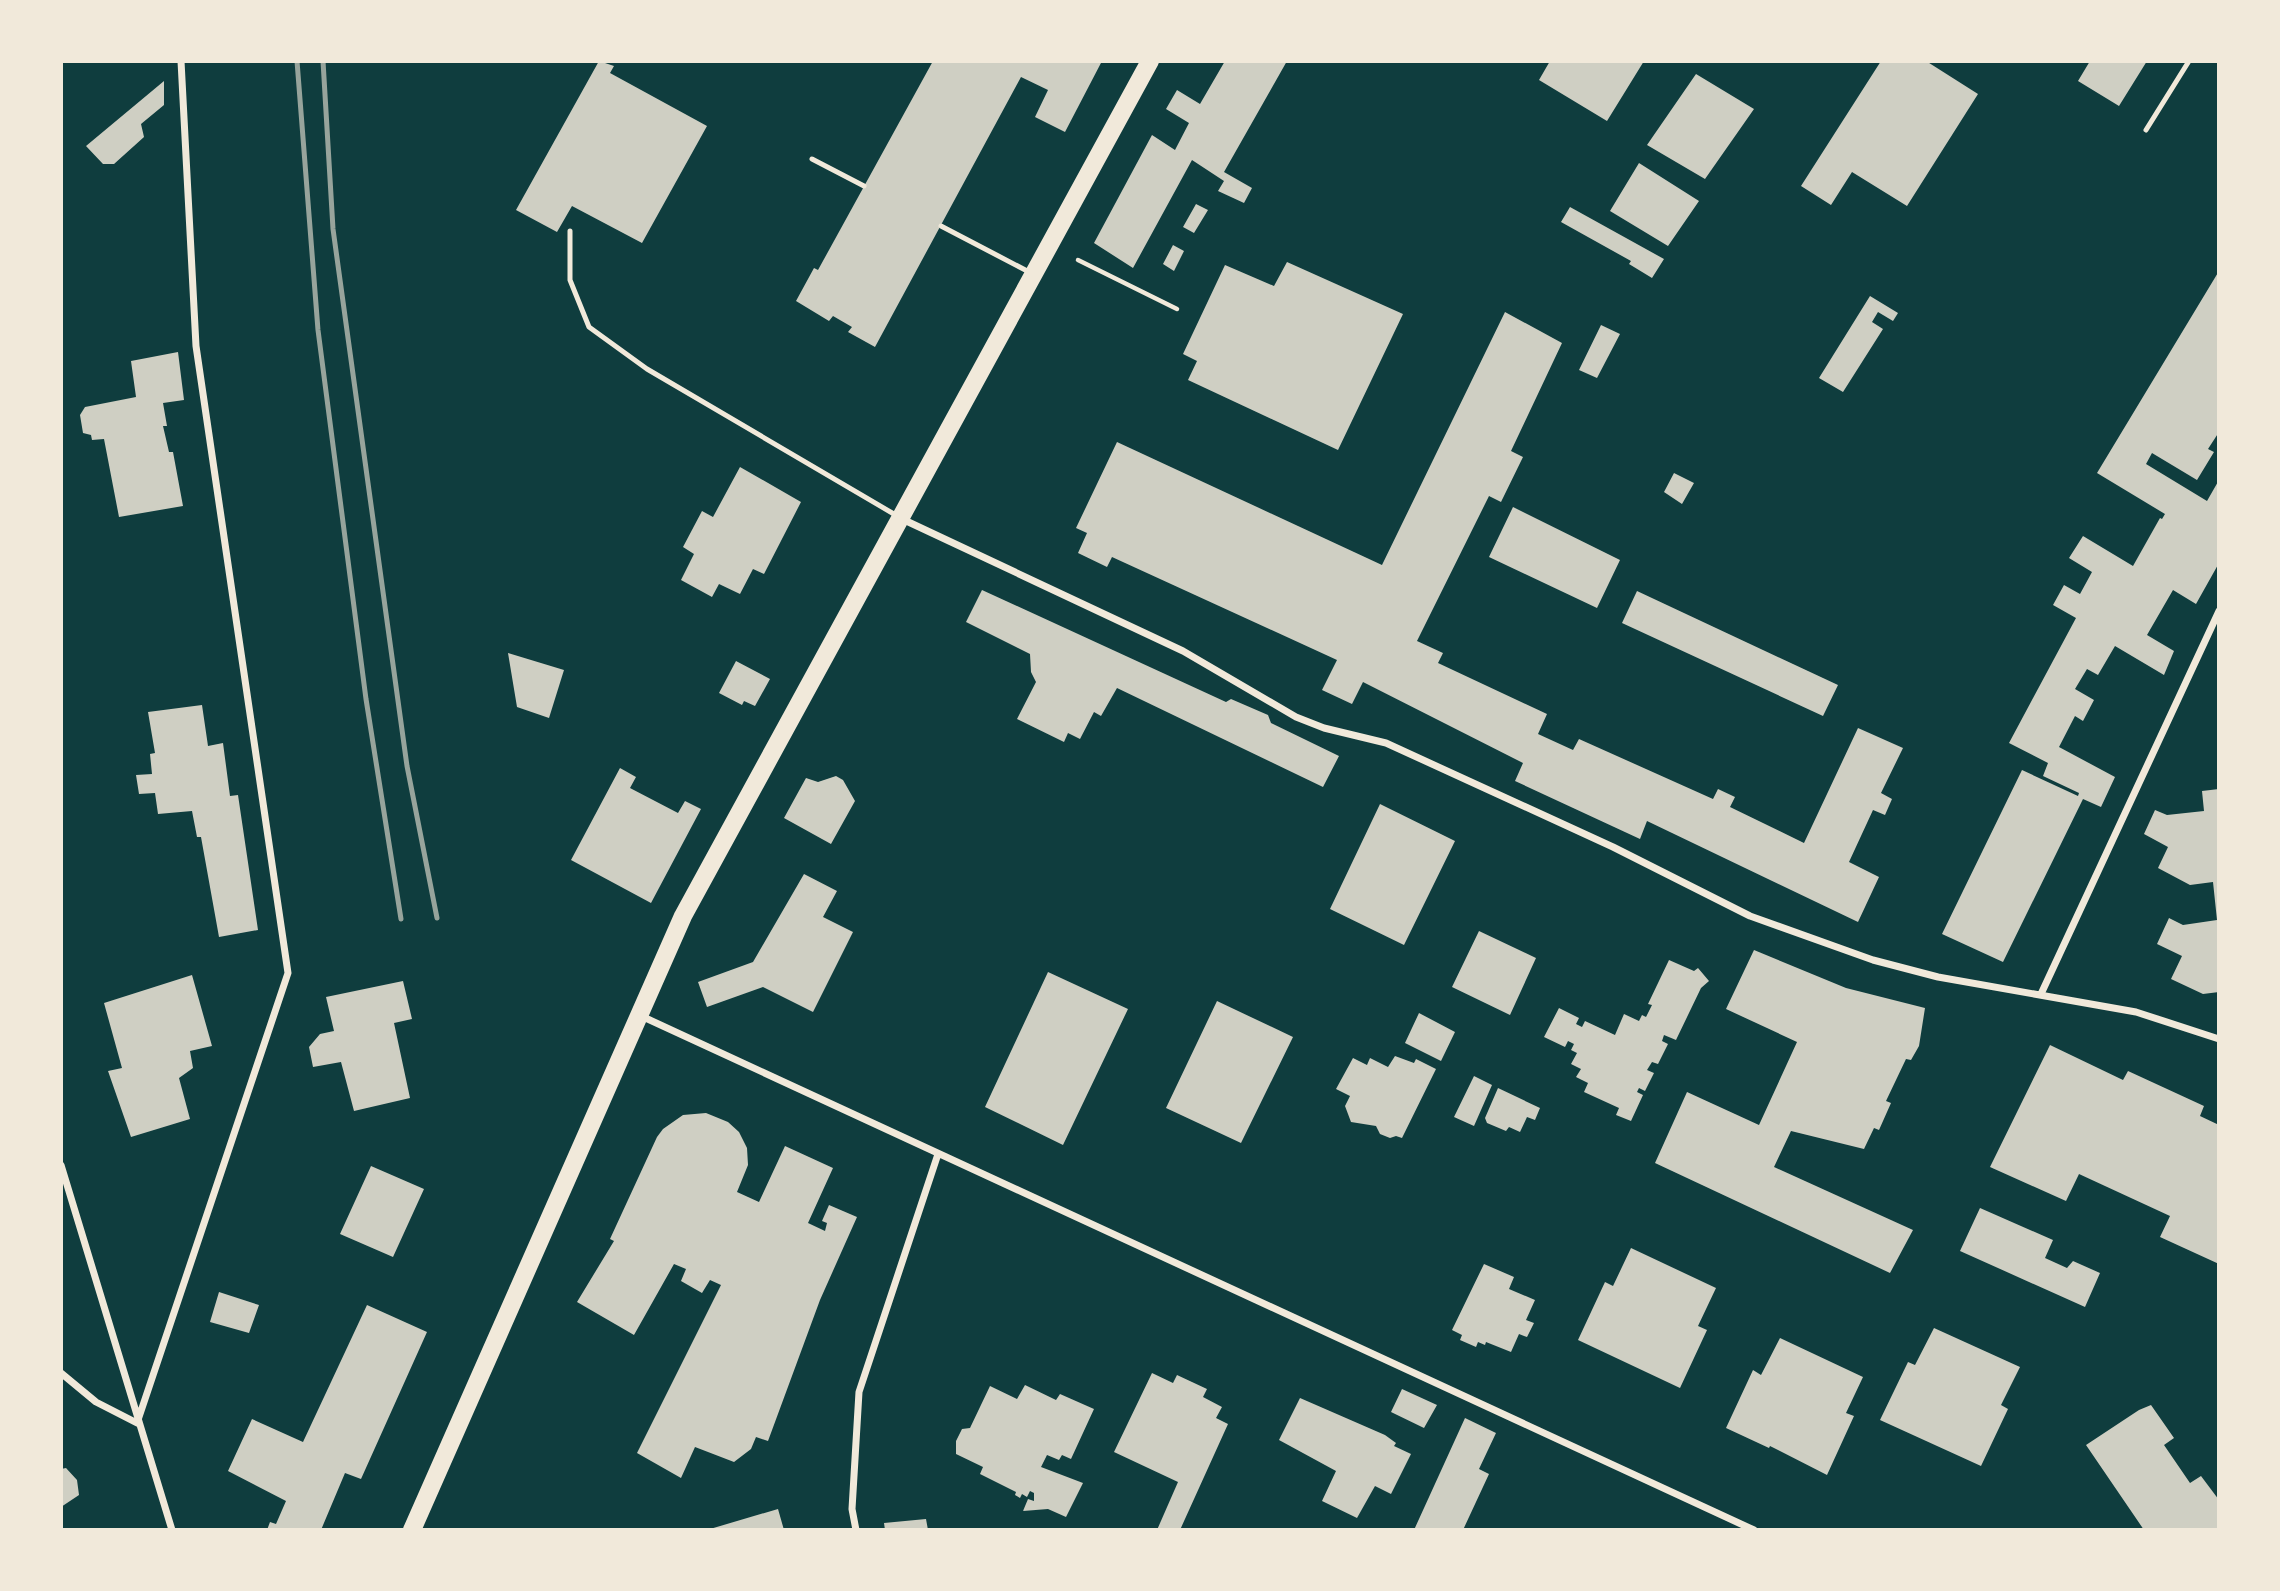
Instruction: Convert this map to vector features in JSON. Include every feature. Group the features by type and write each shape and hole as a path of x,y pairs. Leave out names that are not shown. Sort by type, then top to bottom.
{"main road":[{"path":"412,1530 682,916 1150,61"}],"street":[{"path":"137,1423 288,972 196,346 181,61"},
{"path":"899,517 1183,651 1296,717 1324,728 1386,743 1614,847 1750,916 1874,960 1938,977 2136,1012 2219,1039"},
{"path":"2041,994 2219,611"},
{"path":"637,1014 1754,1530"},
{"path":"856,1530 852,1509 859,1392 938,1154"},
{"path":"61,1166 137,1423 172,1530"},
{"path":"61,1373 96,1402 137,1423"}],"lane":[{"path":"2146,130 2189,61"},
{"path":"812,159 864,186"},
{"path":"941,226 1033,274"},
{"path":"570,231 570,280 589,327 646,369 899,517"}],"path":[{"path":"1049,246 1177,309"}],"building":[{"path":"599,61 614,66 610,73 707,126 642,243 572,206 557,232 516,210"},
{"path":"933,61 1102,61 1065,132 1035,117 1048,90 1021,77 875,347 848,332 852,327 833,316 829,321 796,301 814,268 818,270"},
{"path":"1225,61 1287,61 1224,172 1252,188 1244,203 1218,191 1224,181 1192,160 1133,268 1094,243 1152,135 1175,150 1189,123 1166,109 1177,90 1200,104"},
{"path":"1550,61 1644,61 1607,121 1539,80"},
{"path":"1881,61 1926,61 1978,94 1907,206 1852,172 1831,205 1801,186"},
{"path":"2090,61 2147,61 2119,106 2078,81"},
{"path":"1696,74 1754,109 1705,179 1647,145"},
{"path":"164,81 164,105 141,124 144,137 114,164 103,164 86,146"},
{"path":"1639,163 1699,201 1668,246 1610,211"},
{"path":"1196,204 1208,210 1194,233 1183,227"},
{"path":"1570,207 1664,259 1652,278 1629,264 1631,261 1561,222"},
{"path":"1173,245 1184,251 1174,271 1163,264"},
{"path":"1287,262 1403,314 1338,450 1188,380 1197,361 1183,354 1225,265 1274,286"},
{"path":"2219,271 2219,432 2208,449 2214,452 2197,480 2152,453 2146,464 2207,501 2219,480 2219,563 2196,604 2173,590 2147,635 2174,651 2164,675 2115,646 2098,675 2087,669 2075,689 2094,700 2083,721 2075,716 2059,747 2115,777 2101,807 2083,799 2003,962 1942,934 2022,770 2078,796 2079,793 2043,776 2048,763 2009,743 2076,618 2053,605 2064,585 2080,594 2092,572 2069,558 2083,536 2133,566 2160,518 2165,514 2097,473"},
{"path":"1870,296 1898,313 1893,321 1878,312 1872,322 1883,329 1843,392 1819,378"},
{"path":"1505,312 1562,343 1511,451 1523,457 1501,502 1489,496 1417,641 1443,653 1438,663 1547,714 1538,734 1573,750 1579,739 1713,799 1718,789 1735,797 1730,807 1804,843 1858,728 1903,748 1881,793 1892,799 1885,815 1873,810 1849,862 1879,877 1858,922 1647,821 1640,839 1515,781 1523,763 1363,682 1352,704 1322,690 1337,660 1112,557 1107,567 1078,553 1087,533 1076,528 1117,442 1382,565"},
{"path":"1601,325 1620,334 1597,378 1579,370"},
{"path":"178,352 184,400 163,403 167,426 163,426 169,452 173,452 183,506 119,517 104,439 92,440 91,435 83,433 80,415 85,407 136,397 131,361"},
{"path":"740,467 801,502 764,574 753,569 740,594 719,584 712,597 681,580 694,554 683,547 702,511 713,517"},
{"path":"1674,473 1694,483 1682,504 1664,492"},
{"path":"1513,507 1620,560 1597,608 1489,557"},
{"path":"982,590 1226,702 1231,699 1268,715 1271,723 1339,756 1323,787 1117,688 1101,716 1094,712 1080,739 1068,733 1064,742 1017,719 1036,682 1031,672 1030,654 966,622"},
{"path":"1637,591 1838,685 1823,716 1622,623"},
{"path":"508,653 564,670 549,718 517,707"},
{"path":"736,661 770,679 755,706 744,701 742,705 719,693"},
{"path":"202,705 208,746 223,743 230,796 238,795 258,930 219,937 201,837 197,837 192,811 158,814 155,793 139,794 136,775 152,774 150,754 155,753 148,712"},
{"path":"620,768 636,777 630,788 678,813 685,801 701,809 651,903 571,860"},
{"path":"836,776 843,780 855,801 831,844 784,818 806,778 818,782"},
{"path":"2219,789 2219,992 2203,994 2171,979 2182,956 2157,944 2169,918 2183,925 2217,920 2213,882 2190,885 2158,868 2168,847 2144,834 2155,810 2167,815 2204,811 2202,791"},
{"path":"1380,804 1455,841 1404,945 1330,909"},
{"path":"804,874 837,891 823,917 853,932 813,1012 763,987 707,1007 698,982 753,962"},
{"path":"1479,931 1536,958 1510,1015 1452,987"},
{"path":"1754,950 1846,988 1925,1008 1919,1046 1911,1060 1906,1059 1886,1101 1891,1103 1879,1130 1874,1128 1864,1149 1791,1131 1774,1167 1913,1230 1890,1273 1655,1163 1687,1092 1759,1125 1797,1042 1726,1009"},
{"path":"1669,960 1694,971 1698,968 1709,981 1701,988 1676,1040 1664,1035 1662,1041 1668,1044 1658,1064 1652,1062 1647,1070 1654,1073 1645,1091 1639,1088 1637,1092 1643,1095 1631,1121 1616,1115 1619,1108 1584,1092 1588,1083 1576,1077 1581,1069 1571,1064 1577,1053 1571,1050 1574,1044 1568,1041 1565,1047 1544,1037 1559,1008 1579,1018 1576,1024 1582,1027 1585,1021 1615,1035 1624,1014 1639,1021 1642,1015 1646,1017 1652,1005 1648,1004"},
{"path":"1048,972 1128,1009 1063,1145 985,1107"},
{"path":"192,975 212,1046 190,1051 193,1068 179,1078 190,1119 131,1137 108,1071 122,1068 104,1003"},
{"path":"403,981 412,1019 394,1023 410,1098 354,1111 341,1062 313,1067 309,1047 320,1034 334,1031 326,997"},
{"path":"1217,1001 1293,1037 1241,1143 1166,1108"},
{"path":"1419,1013 1455,1032 1441,1061 1405,1043"},
{"path":"2050,1045 2123,1080 2128,1071 2204,1106 2200,1116 2219,1125 2219,1264 2160,1237 2170,1216 2079,1174 2066,1201 1990,1167"},
{"path":"1395,1056 1414,1063 1416,1059 1436,1069 1402,1138 1390,1138 1380,1134 1376,1126 1351,1122 1345,1106 1350,1096 1336,1089 1353,1058 1367,1065 1370,1058 1388,1067"},
{"path":"1474,1076 1492,1085 1474,1126 1454,1117"},
{"path":"1498,1088 1540,1108 1535,1120 1527,1117 1520,1132 1509,1127 1506,1131 1487,1123 1485,1118"},
{"path":"706,1113 728,1122 739,1132 747,1148 748,1165 737,1192 759,1202 785,1146 833,1168 808,1223 825,1231 827,1223 822,1221 829,1205 857,1217 820,1300 768,1441 756,1437 751,1449 734,1462 695,1447 681,1478 637,1453 721,1285 710,1280 702,1293 681,1281 686,1269 674,1264 634,1335 577,1302 614,1241 610,1239 657,1137 663,1129 683,1115"},
{"path":"371,1166 424,1189 393,1257 340,1234"},
{"path":"1980,1208 2053,1240 2045,1258 2067,1268 2073,1261 2100,1273 2085,1307 1960,1251"},
{"path":"1631,1248 1716,1288 1698,1326 1707,1330 1680,1388 1578,1340 1605,1282 1613,1286"},
{"path":"1484,1264 1514,1277 1509,1289 1535,1300 1526,1320 1534,1323 1527,1337 1519,1334 1511,1352 1486,1342 1485,1345 1478,1342 1476,1347 1460,1340 1462,1335 1452,1330"},
{"path":"219,1292 259,1305 249,1333 210,1322"},
{"path":"367,1305 427,1332 361,1479 345,1473 321,1530 267,1530 270,1522 276,1524 286,1501 228,1471 252,1419 303,1442"},
{"path":"1934,1328 2020,1367 2001,1405 2008,1409 1981,1466 1880,1420 1908,1362 1915,1365"},
{"path":"1780,1338 1863,1377 1846,1413 1854,1416 1827,1475 1770,1446 1769,1448 1726,1428 1753,1370 1761,1375"},
{"path":"1152,1373 1173,1383 1177,1375 1207,1389 1203,1397 1222,1407 1216,1418 1228,1424 1180,1530 1157,1530 1178,1482 1114,1452"},
{"path":"1025,1385 1056,1400 1060,1394 1094,1409 1071,1459 1062,1455 1059,1460 1047,1455 1041,1467 1083,1483 1066,1517 1048,1509 1023,1511 1028,1499 1034,1501 1034,1493 1030,1491 1027,1497 1022,1494 1020,1498 1015,1495 1016,1492 980,1474 983,1467 956,1454 956,1441 962,1429 970,1428 990,1386 1017,1399"},
{"path":"1402,1389 1437,1405 1424,1428 1391,1412"},
{"path":"1300,1398 1385,1435 1396,1443 1394,1446 1411,1454 1391,1494 1375,1486 1357,1518 1322,1501 1336,1471 1279,1440"},
{"path":"2151,1405 2174,1438 2164,1445 2190,1483 2201,1476 2219,1500 2219,1530 2144,1530 2086,1445"},
{"path":"1465,1418 1496,1433 1479,1469 1489,1474 1463,1530 1414,1530"},
{"path":"66,1468 77,1480 79,1495 61,1507 61,1469"},
{"path":"778,1509 784,1530 710,1530 710,1529"},
{"path":"926,1519 928,1530 885,1530 884,1523"}],"railway":[{"path":"297,61 318,330 366,699 401,919"},
{"path":"323,61 333,229 407,766 437,918"}]}
